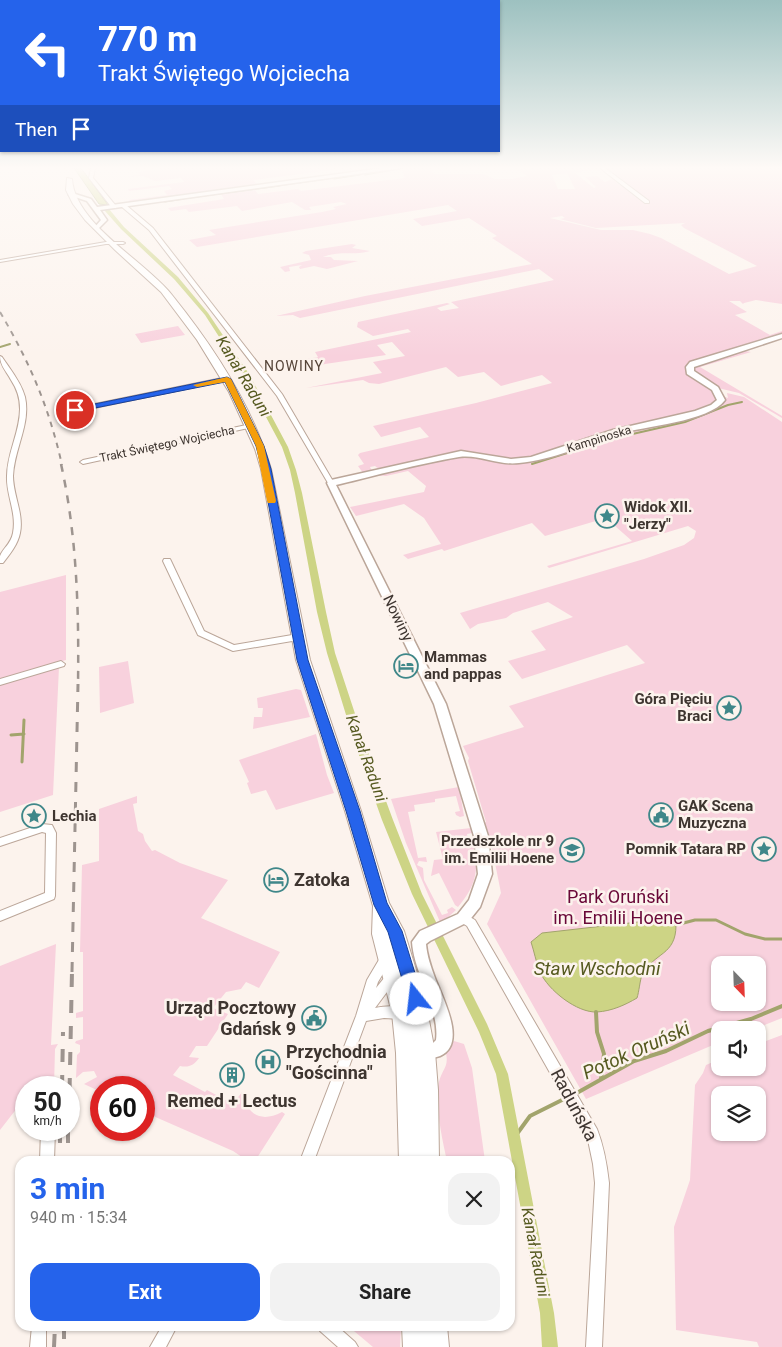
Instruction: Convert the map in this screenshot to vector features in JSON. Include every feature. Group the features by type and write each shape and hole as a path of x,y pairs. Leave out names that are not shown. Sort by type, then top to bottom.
{"main road":[{"name":"Trakt Świętego Wojciecha","path":"106,231 151,273 153,279"},
{"name":"Trakt Świętego Wojciecha","path":"117,241 145,274 166,291 200,338 227,379 260,446 298,637 310,684 353,811 381,905 395,931 401,1013 428,1090 429,1156"},
{"name":"Trakt Świętego Wojciecha","path":"381,905 381,934 387,956 399,970 416,999 416,1052 410,1156"},
{"path":"414,1331 415,1347"},
{"path":"436,1331 438,1347"}],"street":[{"name":"Nowiny","path":"152,231 280,395 331,483 440,704 452,738 481,836 485,874 478,896 463,918 426,936 418,942 418,948 445,1034 444,1042 439,1047 416,1052"},
{"path":"0,261 117,241"},
{"name":"Kampinoska","path":"331,483 461,454 503,461 521,461 563,450 617,432 712,407 721,400 715,389 690,372 690,367 693,364 782,336"},
{"path":"0,358 20,390 23,409 10,474 10,488 18,520 15,539 0,561"},
{"path":"75,410 227,379"},
{"name":"Trakt Świętego Wojciecha","path":"83,462 251,426"},
{"path":"0,548 9,549"},
{"path":"166,561 201,633 233,648 298,637"},
{"path":"0,682 61,664"},
{"path":"0,842 48,828 51,833 50,896 0,916"},
{"name":"Raduńska","path":"463,918 471,923 574,1102 592,1134 601,1161 602,1183 594,1347"},
{"path":"306,1156 362,1016 373,980 387,956"},
{"path":"362,1016 399,970"},
{"path":"362,1016 384,1012 401,1013"},
{"path":"47,1156 48,1141"},
{"path":"38,1347 39,1331"},
{"path":"158,1347 167,1331"},
{"path":"332,1331 350,1347"}],"green space":[{"path":"210,231 293,231 197,247 189,240 216,235"},
{"path":"489,231 637,231 661,238 729,274 757,266 689,231 782,231 782,304 756,300 743,304 740,301 729,301 747,312 735,315 770,335 782,331 782,334 690,362 685,370 711,389 717,399 707,405 659,422 525,458 517,459 462,452 380,470 375,466 370,467 372,471 363,473 358,466 364,464 358,455 360,453 429,437 420,427 381,437 373,426 476,403 552,383 542,375 501,386 484,372 458,377 446,367 379,384 363,380 306,388 382,373 373,362 405,356 392,342 377,345 386,355 325,364 304,370 297,361 318,357 315,352 411,332 408,329 373,336 357,327 358,322 447,303 450,304 437,308 441,311 459,308 451,302 554,280 539,269 300,318 293,315 276,316 365,296 532,264 492,238 497,236"},
{"path":"356,245 352,248 370,251 323,257 331,257 334,260 358,261 327,269 314,266 300,269 299,267 302,265 289,267 290,271 285,272 280,267 311,260 309,255 302,253 306,251"},
{"path":"178,326 185,335 141,343 135,334"},
{"path":"740,350 751,352 700,367 782,416 782,418 739,393 718,388 693,369 693,367"},
{"name":"Park Oruński im. Emilii Hoene","path":"727,393 744,397 782,422 782,1018 766,1024 766,1021 711,1021 711,1046 586,1099 487,924 501,893 490,838 484,823 486,822 468,761 469,758 463,746 524,727 509,706 645,663 627,645 522,679 508,661 546,650 531,631 573,617 548,602 513,613 506,618 478,624 470,629 460,613 644,559 684,545 694,538 696,531 688,526 549,568 547,566 632,541 606,518 545,536 532,523 444,551 442,549 408,559 403,555 441,544 424,518 404,504 356,516 350,507 424,492 426,486 408,471 386,476 373,475 463,456 480,457 509,463 524,462 621,432 686,418 720,405 725,402 725,397 728,398"},
{"path":"66,575 66,660 0,679 0,592"},
{"path":"128,661 134,703 100,713 99,667"},
{"path":"59,667 53,795 0,812 0,684"},
{"path":"296,689 301,690 310,717 253,729 254,717 262,717 263,708 258,708 257,698"},
{"path":"316,734 334,793 276,810 266,790 251,794 247,783 249,782 239,760"},
{"path":"459,787 464,816 456,815 455,812 460,811 456,796 414,805 415,811 408,812 418,858 426,857 427,862 419,861 417,865 423,868 424,880 442,915 448,913 447,910 452,907 456,910 440,922 406,843 391,799"},
{"path":"137,796 137,803 133,804 138,831 143,834 145,841 152,851 155,850 180,863 228,880 201,918 280,952 259,988 246,982 241,989 226,992 213,1008 228,1014 207,1046 196,1046 189,1057 199,1058 189,1066 180,1066 173,1075 233,1104 242,1092 247,1106 256,1115 261,1117 268,1117 282,1112 285,1114 258,1156 240,1156 155,1117 155,1076 96,1076 94,1071 83,1072 76,1076 77,1055 80,1052 80,1045 75,1043 83,1039 83,1017 76,1018 76,1013 83,1011 83,952 80,952 82,865 99,861 99,809"},
{"path":"471,828 472,833 467,834 468,838 473,838 476,858 475,875 470,890 458,907 455,905 439,873 431,876 434,860 443,859 436,832"},
{"path":"56,944 51,1045 58,1044 55,1049 54,1076 15,1076 15,1111 0,1130 0,966"},
{"path":"782,1035 782,1347 759,1347 757,1342 676,1330 674,1227 690,1180 695,1085 706,1065 711,1063 711,1076 766,1076 766,1041"},
{"path":"454,1041 464,1044 472,1068 484,1156 446,1156 441,1134 438,1096 439,1081 447,1061 445,1050"},
{"path":"90,1081 90,1087 84,1084"},
{"path":"354,1331 401,1331 400,1347 373,1347"}],"water":[{"name":"Staw Wschodni","path":"656,920 670,921 676,925 672,943 664,953 652,962 642,975 637,998 623,1005 597,1012 581,1009 556,993 540,972 531,942 542,933"}],"waterway":[{"name":"Kanał Raduni","path":"125,231 176,278 206,314 234,353 285,447 299,493 331,653 360,744 417,894 483,1028 502,1074 547,1313 550,1347"},
{"path":"0,347 10,344"},
{"path":"532,464 615,438 685,422 728,405 742,402"},
{"path":"23,734 24,720"},
{"path":"11,735 23,734"},
{"path":"22,762 23,734"},
{"path":"676,925 695,920 716,920 745,934 765,939 782,939"},
{"name":"Potok Oruński","path":"575,1094 634,1061 666,1051 708,1031 751,1019 782,1006"},
{"path":"596,1012 597,1032 604,1054 601,1079"},
{"name":"Potok Oruński","path":"514,1138 530,1116 568,1097"}],"railway":[{"path":"0,312 21,349 45,405 62,465"},
{"path":"61,464 74,546 78,629 78,684"},
{"path":"72,972 78,684"},
{"path":"70,1076 72,971"},
{"path":"62,1076 63,1032"},
{"path":"60,1141 60,1156"},
{"path":"68,1141 68,1156"},
{"path":"54,1347 55,1331"},
{"path":"64,1331 64,1347"}],"slow traffic":[{"path":"197,385 227,379 260,446 271,501"}],"place":[{"name":"Widok XII. \"Jerzy\"","path":"607,516"},
{"name":"Mammas and pappas","path":"406,666"},
{"name":"Góra Pięciu Braci","path":"729,708"},
{"name":"GAK Scena Muzyczna","path":"661,815"},
{"name":"Lechia","path":"34,816"},
{"name":"Pomnik Tatara RP","path":"764,849"},
{"name":"Przedszkole nr 9 im. Emilii Hoene","path":"572,850"},
{"name":"Zatoka","path":"276,880"},
{"name":"Urząd Pocztowy Gdańsk 9","path":"314,1018"},
{"name":"Przychodnia \"Gościnna\"","path":"268,1062"},
{"name":"Remed + Lectus","path":"232,1075"}],"district":[{"name":"NOWINY","path":"294,366"}],"route":[{"path":"75,410 227,379 260,446 303,660 353,811 381,905 395,931 416,999"}]}
